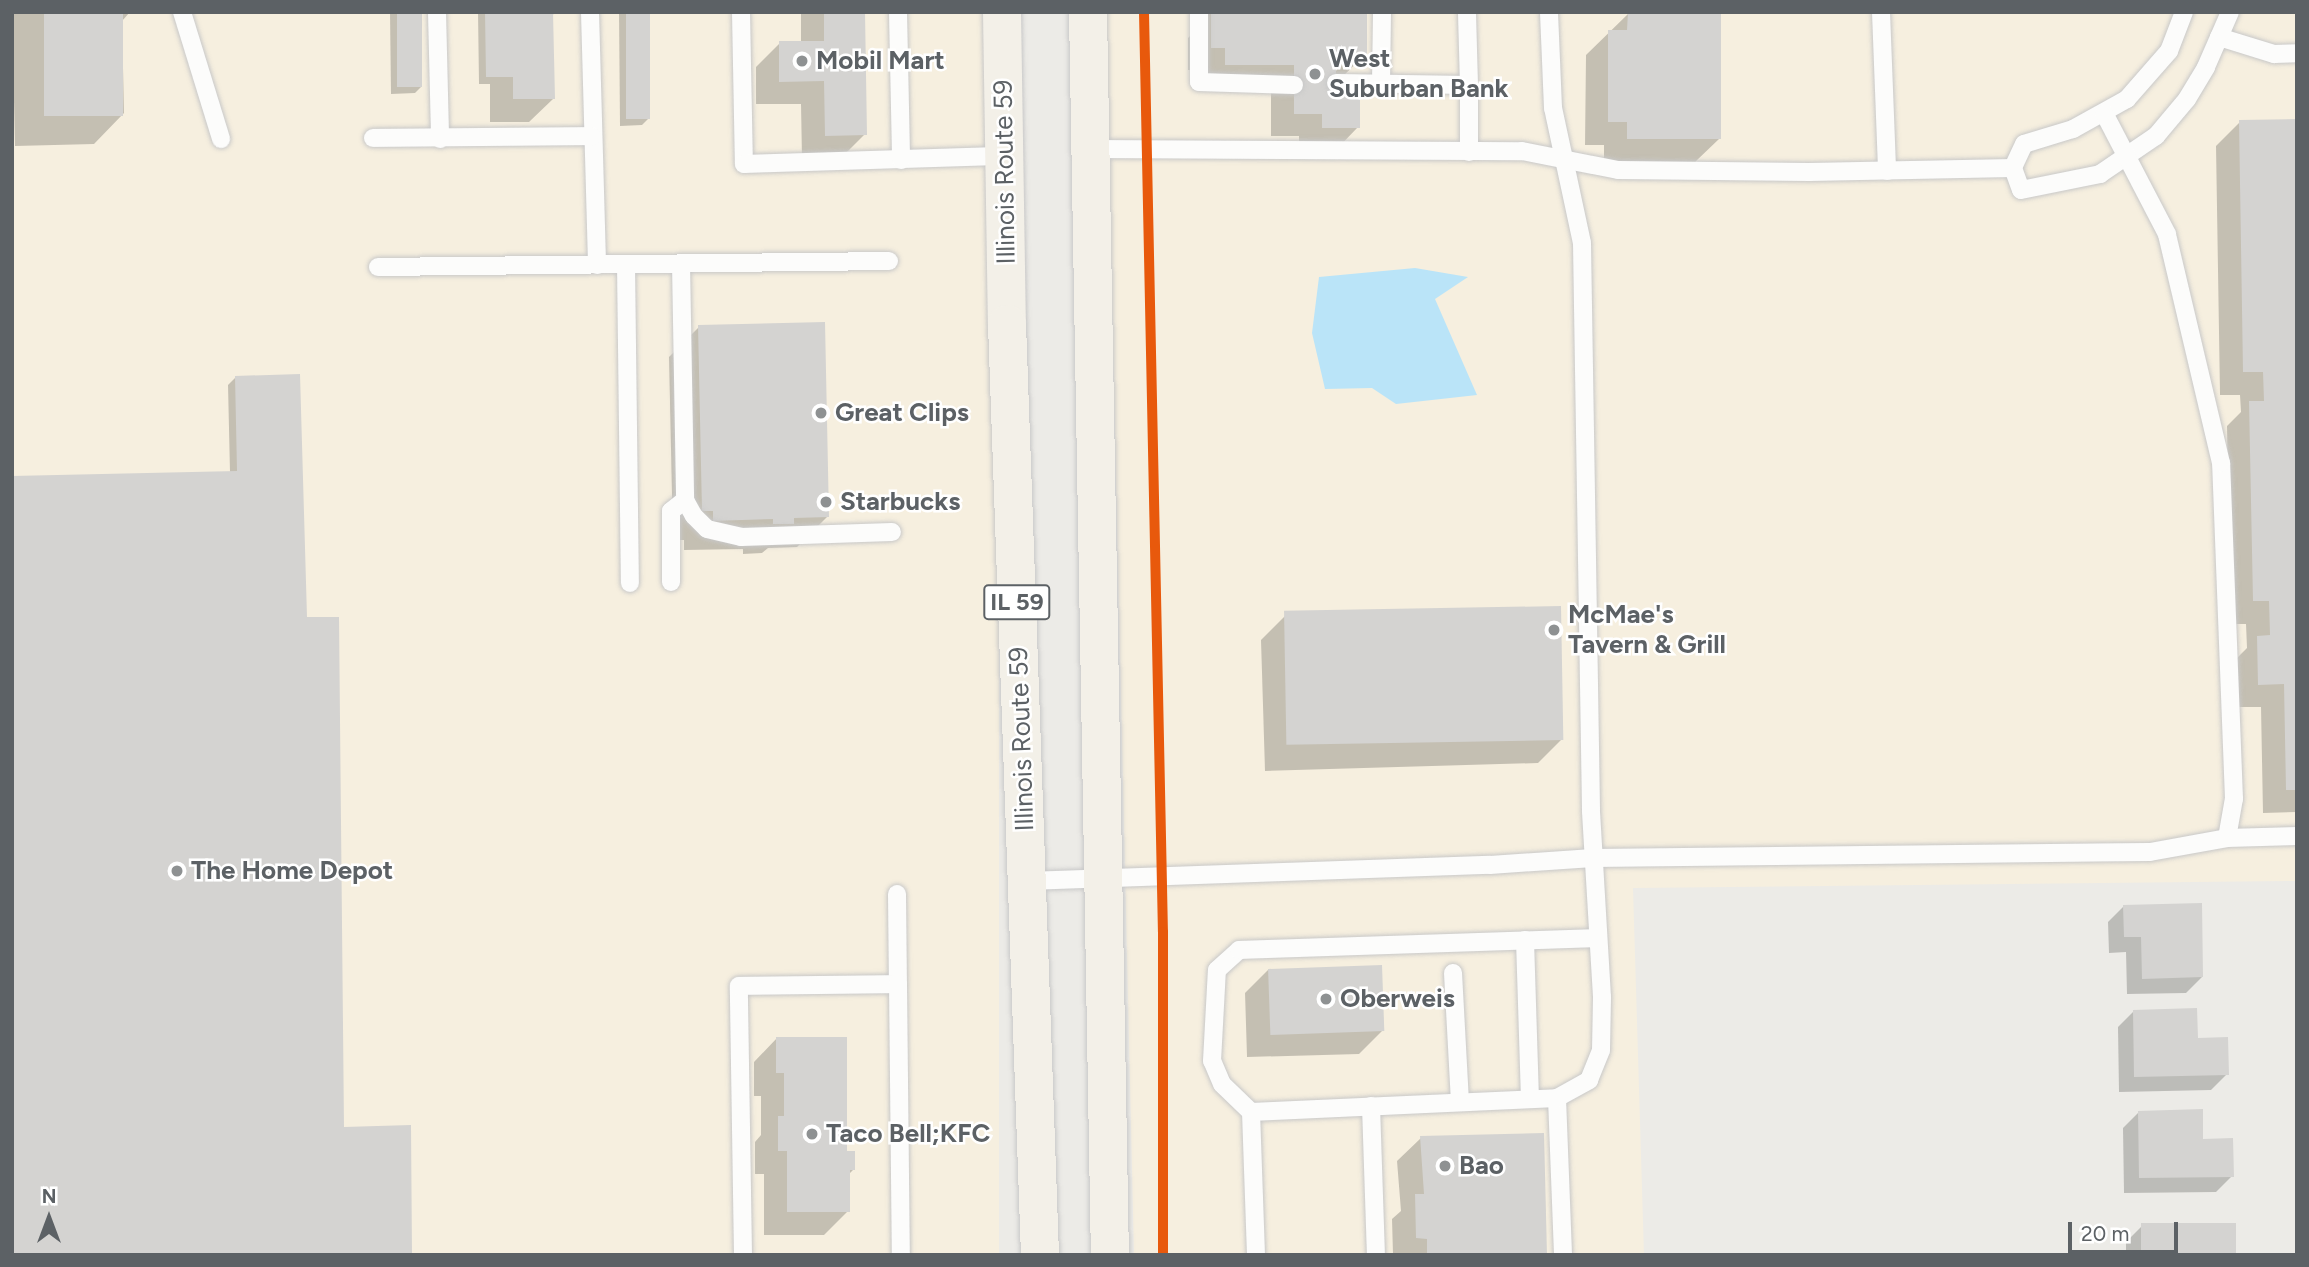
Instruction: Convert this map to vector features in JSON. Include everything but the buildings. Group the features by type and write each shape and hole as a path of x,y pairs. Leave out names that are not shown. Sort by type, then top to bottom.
{"main road":[{"name":"Illinois Route 59","path":"1002,12 1007,324 1040,1255"},
{"path":"1088,12 1110,1255"}],"lane":[{"path":"183,12 221,139"},
{"path":"438,12 440,139"},
{"path":"590,12 597,265"},
{"path":"741,12 744,163 1005,156"},
{"path":"898,12 901,160"},
{"path":"1199,12 1199,82 1294,85"},
{"path":"1381,84 1382,12"},
{"path":"1467,12 1469,152"},
{"path":"1251,1112 1557,1098 1589,1080 1601,1050 1602,997 1593,858 1582,243 1553,108 1549,12"},
{"path":"1881,12 1887,171"},
{"path":"2184,12 2169,51 2127,99 2073,129 2024,144 2013,169 2021,190 2100,174 2157,136 2187,99 2230,12"},
{"path":"2219,37 2274,54 2297,53"},
{"path":"1336,83 1469,85"},
{"path":"2104,113 2129,157 2166,234 2221,463 2234,799 2227,838"},
{"path":"373,138 592,136"},
{"path":"1091,149 1522,151 1618,170 2013,169"},
{"path":"378,267 889,261"},
{"path":"681,263 685,500 694,516 707,528 741,537 892,532"},
{"path":"626,264 630,583"},
{"path":"671,582 671,511 685,500"},
{"path":"1027,881 1490,865 1593,858 2150,852 2227,838 2297,836"},
{"path":"897,894 901,1255"},
{"path":"1255,1255 1251,1112 1222,1084 1212,1061 1217,970 1239,950 1598,938"},
{"path":"1525,940 1530,1099"},
{"path":"1453,973 1460,1102"},
{"path":"743,1255 739,986 898,984"},
{"path":"1557,1098 1563,1255"},
{"path":"1371,1106 1376,1255"}],"shaded area":[{"path":"12,12 999,12 999,1255 12,1255"},
{"path":"1105,12 2297,12 2297,881 1633,888 1644,1255 1134,1255"}],"water":[{"path":"1415,268 1468,277 1435,299 1477,395 1396,404 1372,388 1325,389 1312,333 1319,277"}],"cycle path":[{"path":"1144,12 1163,932 1163,1255"}],"place":[{"name":"Mobil Mart","path":"802,61"},
{"name":"West Suburban Bank","path":"1315,74"},
{"name":"Great Clips","path":"821,413"},
{"name":"Starbucks","path":"826,502"},
{"name":"McMae's Tavern & Grill","path":"1554,630"},
{"name":"The Home Depot","path":"177,871"},
{"name":"Oberweis","path":"1326,999"},
{"name":"Taco Bell;KFC","path":"812,1134"},
{"name":"Bao","path":"1445,1166"}]}
